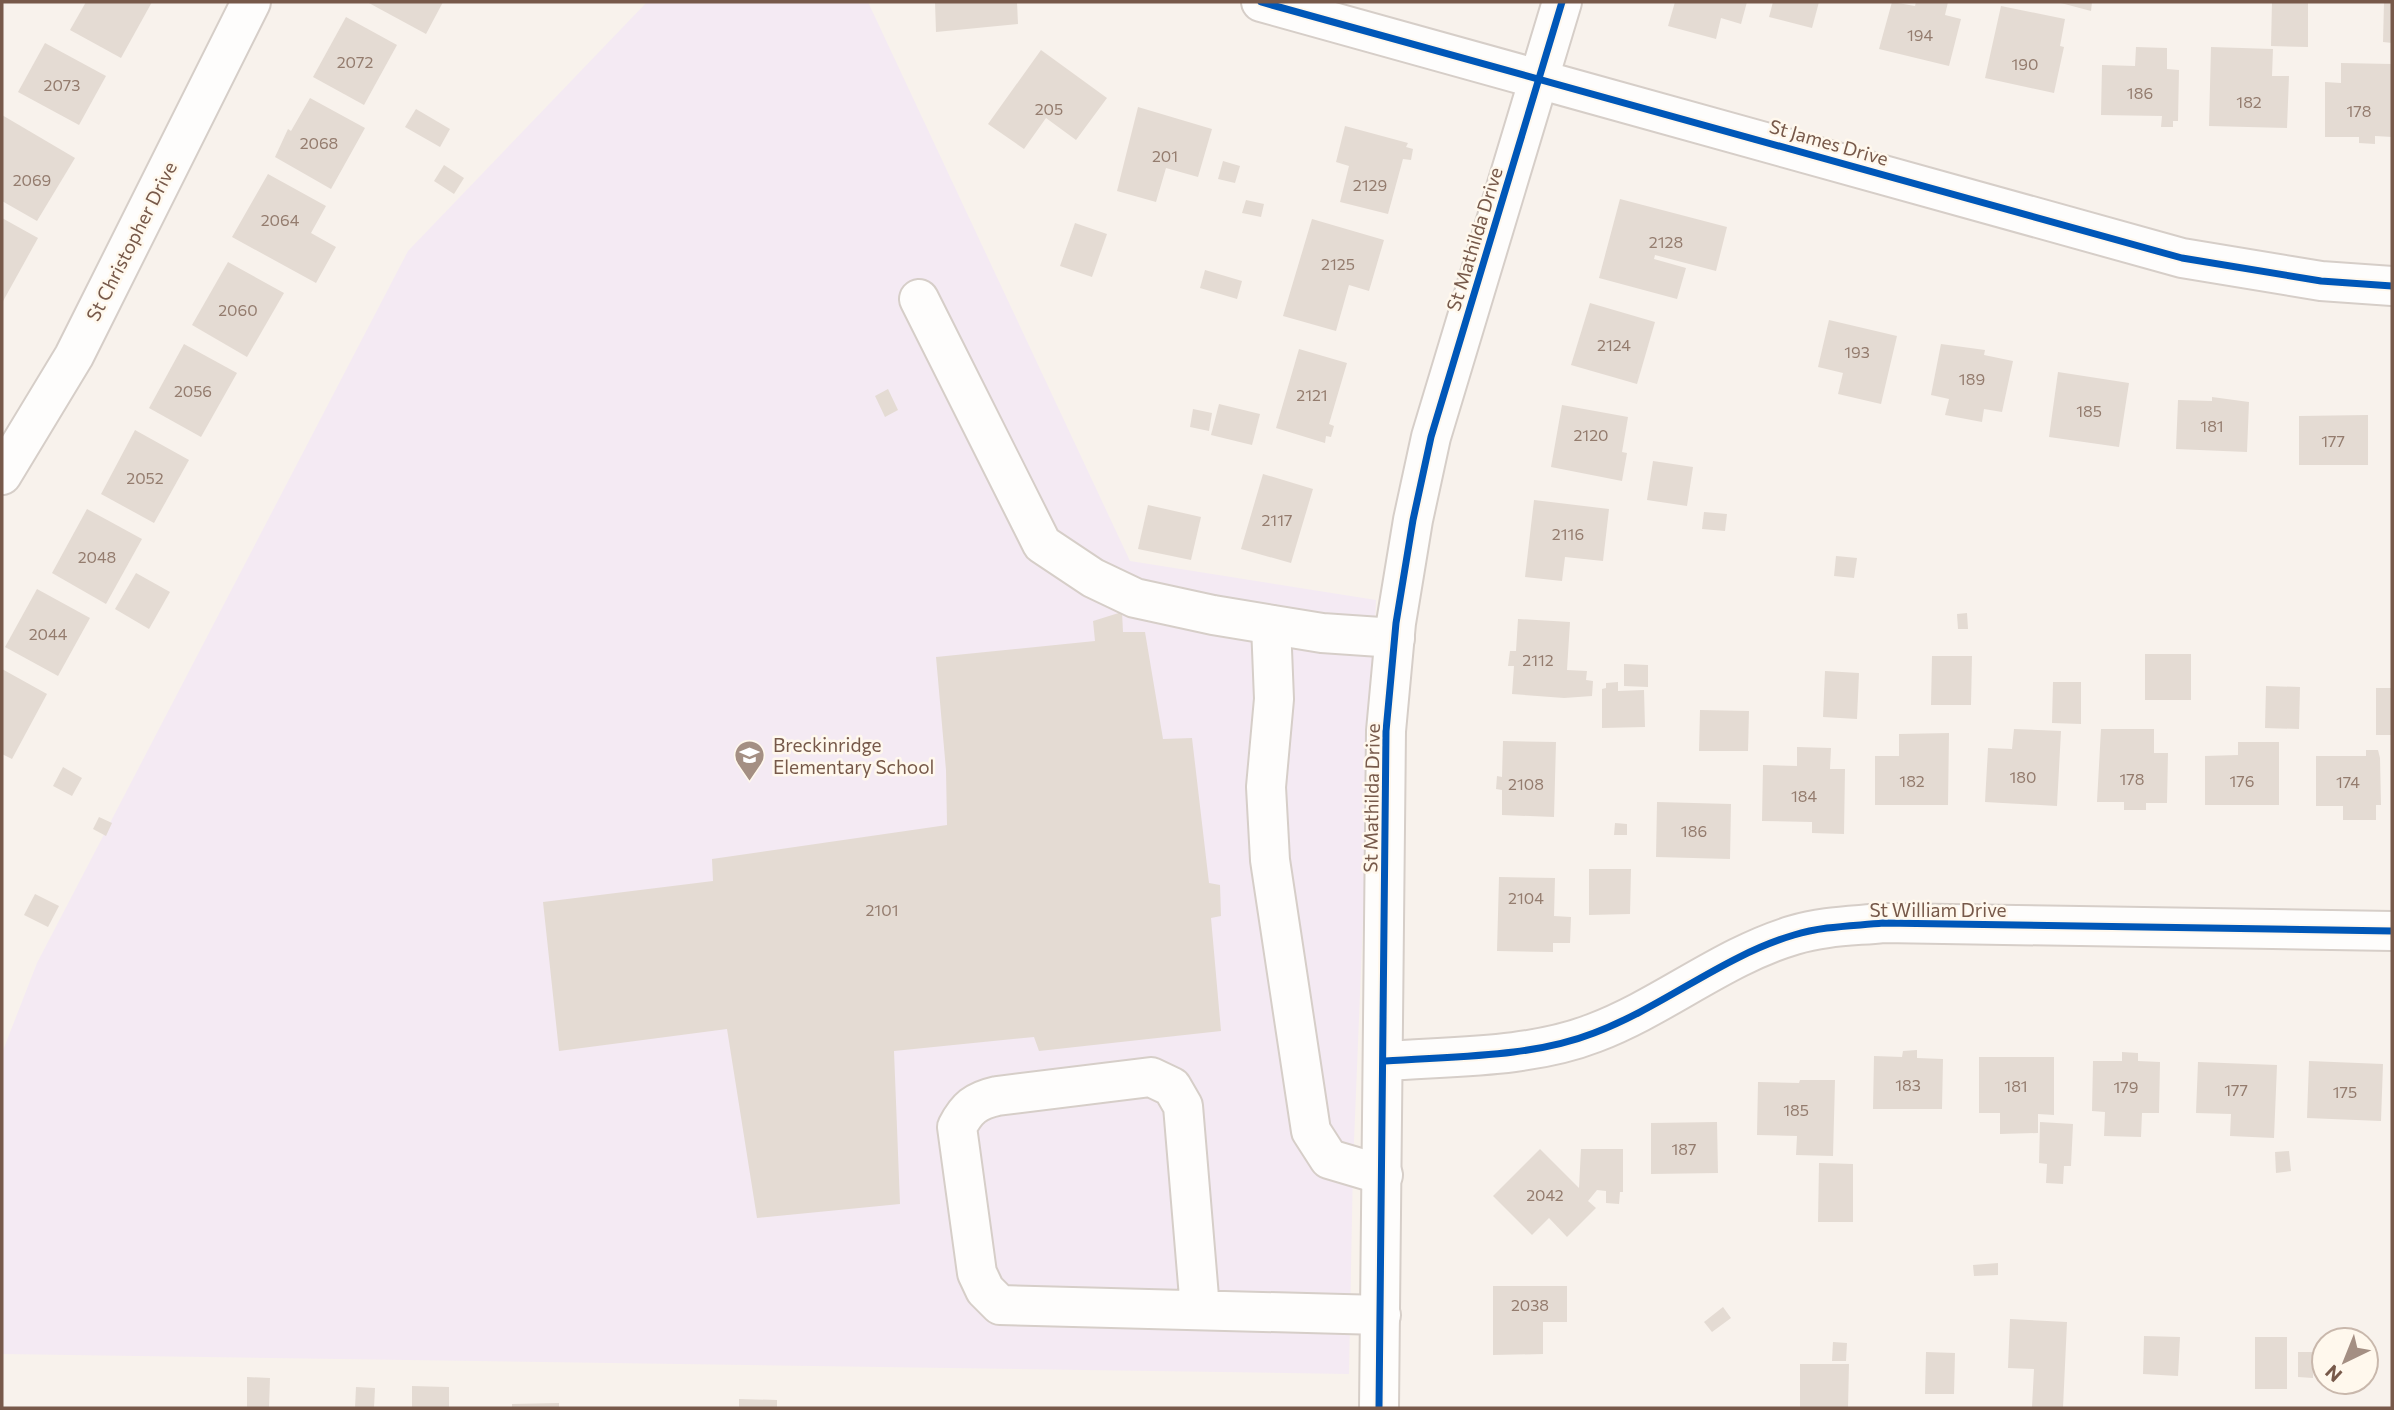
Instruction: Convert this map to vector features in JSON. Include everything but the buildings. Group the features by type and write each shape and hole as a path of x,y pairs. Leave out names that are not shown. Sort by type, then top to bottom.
{"street":[{"name":"St Christopher Drive","path":"2,475 74,356 251,2"},
{"name":"St James Drive","path":"1261,2 1540,77 2182,258 2321,281 2392,286"},
{"name":"St Mathilda Drive","path":"1379,1408 1385,1061 1386,731 1395,638 1413,520 1431,437 1562,2"},
{"path":"919,299 1042,544 1093,578 1135,598 1322,633 1395,638"},
{"path":"1271,625 1274,699 1266,786 1270,860 1311,1131 1329,1159 1383,1175"},
{"name":"St William Drive","path":"1385,1061 1547,1046 1592,1034 1635,1015 1742,957 1793,935 1823,928 1883,923 2392,931"},
{"path":"1200,1310 1183,1107 1172,1087 1152,1077 997,1096 976,1101 965,1112 957,1127 977,1273 985,1290 1000,1306 1381,1315"}],"shaded area":[{"name":"Breckinridge Elementary School","path":"647,2 868,2 1130,561 1376,600 1353,1166 1349,1374 2,1354 2,1053 37,963 408,251"}],"cycle path":[{"path":"1261,2 2182,258 2321,281 2392,286"},
{"path":"1379,1408 1386,731 1396,623 1413,520 1431,437 1562,2"},
{"path":"1385,1061 1518,1052 1569,1041 1594,1033 1644,1010 1718,968 1768,944 1827,928 1883,923 2392,931"}],"place":[{"name":"Breckinridge Elementary School","path":"750,782"}]}
